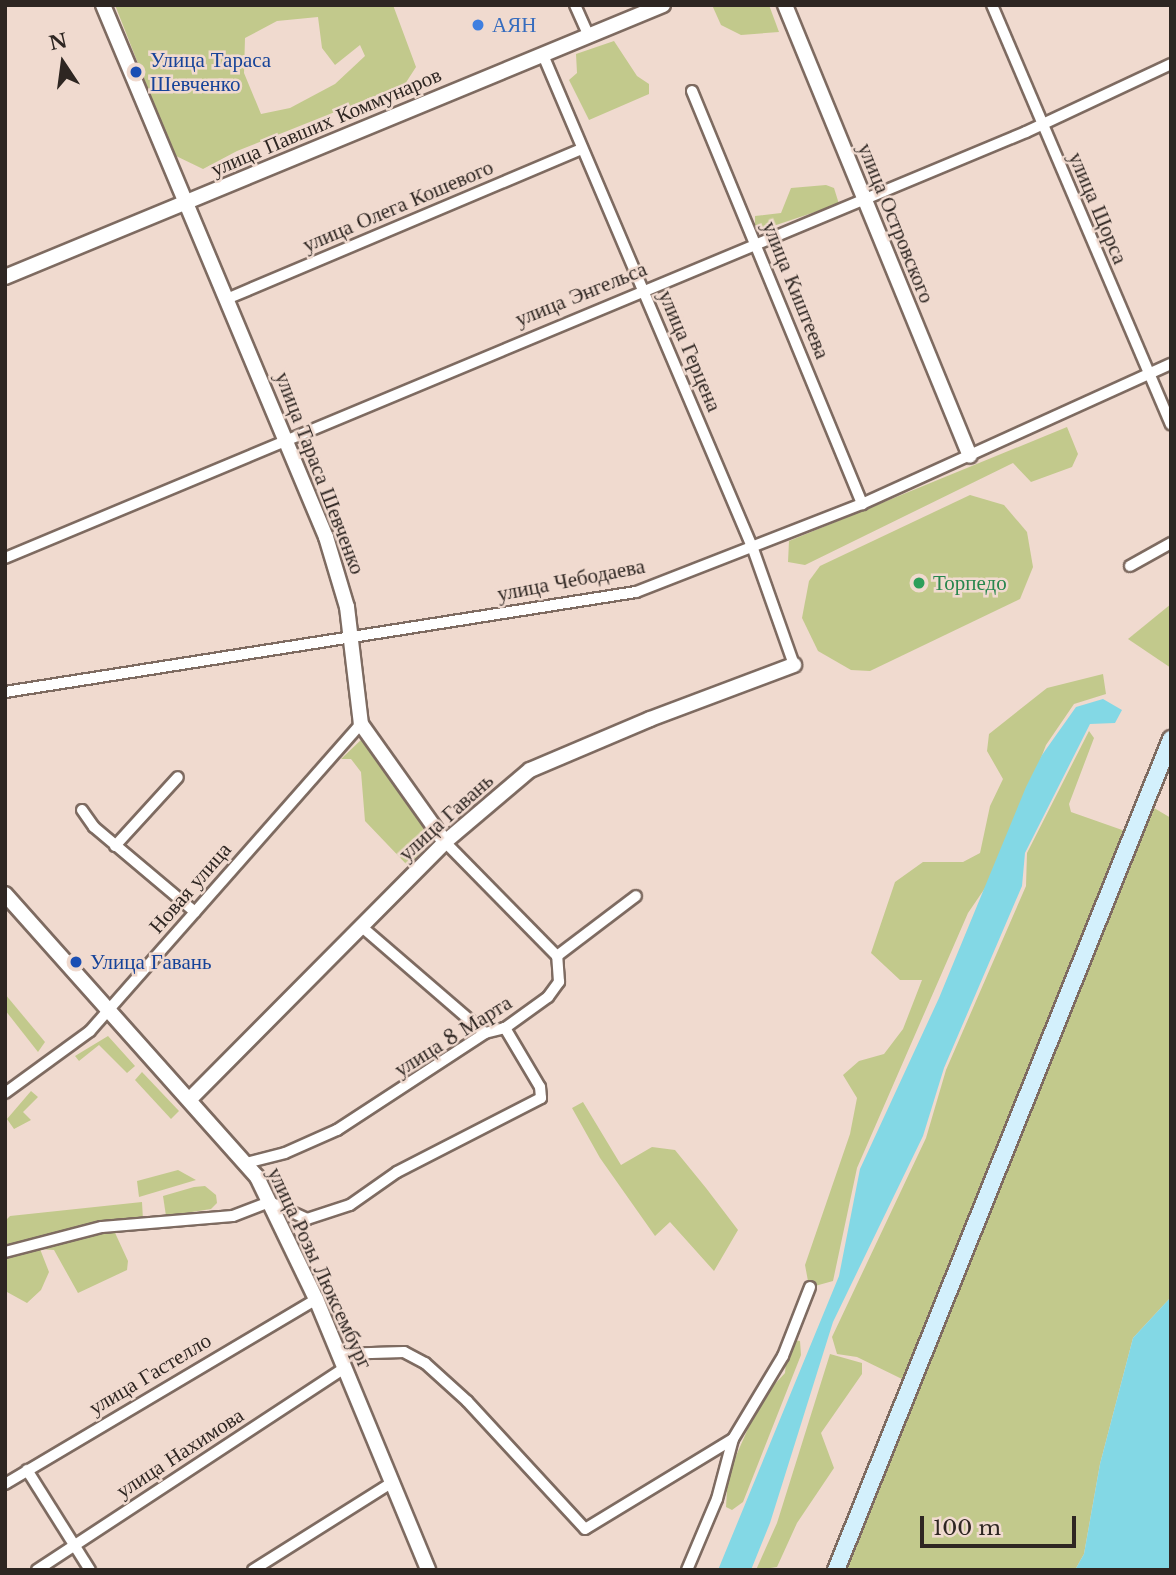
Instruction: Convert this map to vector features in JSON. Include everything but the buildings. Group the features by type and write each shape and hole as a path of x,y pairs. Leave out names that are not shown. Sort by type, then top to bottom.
{"main road":[{"path":"836,1570 1171,739"}],"street":[{"name":"улица Тараса Шевченко","path":"103,5 189,202 326,537 352,637 361,724 445,842 557,956"},
{"path":"575,5 589,36"},
{"name":"улица Павших Коммунаров","path":"5,278 663,5"},
{"name":"улица Островского","path":"785,5 970,456"},
{"name":"улица Щорса","path":"992,5 1171,424"},
{"name":"улица Герцена","path":"543,55 753,549 794,665"},
{"name":"улица Энгельса","path":"5,558 643,289 1042,125 1171,64"},
{"name":"улица Киштеева","path":"692,91 862,504"},
{"name":"улица Олега Кошевого","path":"229,298 582,149"},
{"name":"улица Чебодаева","path":"5,692 636,592 753,549 862,504 1171,364"},
{"path":"1130,566 1171,543"},
{"name":"улица Гавань","path":"191,1098 445,842 530,771 650,719 794,665"},
{"name":"Новая улица","path":"5,1093 72,1045 110,1010 361,724"},
{"path":"115,846 178,777"},
{"path":"82,810 115,846 195,912"},
{"name":"улица Розы Люксембург","path":"5,894 191,1098 246,1163 270,1202 316,1299 428,1570"},
{"path":"557,956 636,896"},
{"path":"362,927 485,1033"},
{"name":"улица 8 Марта","path":"246,1163 285,1153 337,1130 485,1033 505,1028 548,997 559,982 557,956"},
{"path":"5,1252 102,1227 233,1216 270,1202 307,1219 350,1205 397,1172 541,1098 540,1087 505,1028"},
{"path":"687,1570 717,1499 733,1438 783,1356 810,1287"},
{"name":"улица Гастелло","path":"5,1483 316,1299"},
{"path":"341,1361 404,1352 425,1363 467,1401 584,1529 733,1438"},
{"name":"улица Нахимова","path":"37,1570 341,1361"},
{"path":"27,1470 90,1570"},
{"path":"253,1570 391,1483"}],"green space":[{"path":"115,5 393,5 416,67 405,84 237,151 203,169 174,155","holes":["318,17 322,48 335,65 360,45 365,56 335,84 290,108 261,114 244,73 245,38 277,21"]},
{"path":"712,5 769,5 779,32 741,35 721,25"},
{"path":"614,41 637,76 649,84 649,94 589,120 569,80 577,73 576,54"},
{"path":"826,185 834,188 839,204 755,232 755,216 781,213 791,188"},
{"path":"1067,427 1078,454 1072,467 1031,482 1013,463 805,565 788,562 789,541"},
{"name":"Торпедо","path":"970,495 1004,505 1027,532 1033,567 1020,599 870,671 851,670 818,651 802,618 809,581 820,566"},
{"path":"1171,604 1171,668 1128,639"},
{"path":"1103,674 1106,694 1074,704 1046,745 998,869 968,913 857,1168 833,1281 815,1286 808,1281 805,1265 850,1134 857,1098 843,1075 859,1061 884,1054 903,1029 922,980 900,980 871,953 895,882 923,862 963,862 980,853 990,806 1003,779 987,751 989,734 1047,688"},
{"path":"1089,731 1094,738 1069,804 1071,812 1125,831 904,1380 857,1357 837,1354 832,1337 926,1138 946,1070 1026,886 1027,853"},
{"path":"363,738 427,829 422,851 408,866 365,821 361,772 351,759 341,759"},
{"path":"1154,808 1171,818 1171,1297 1133,1338 1100,1464 1084,1554 1075,1570 847,1570"},
{"path":"5,994 45,1042 38,1052 5,1010"},
{"path":"108,1036 135,1066 127,1073 99,1045 79,1061 75,1056"},
{"path":"142,1072 179,1111 171,1119 135,1080"},
{"path":"31,1091 38,1097 23,1112 31,1120 14,1129 7,1119"},
{"path":"583,1102 621,1165 652,1147 675,1150 706,1188 738,1230 714,1271 670,1222 655,1236 600,1158 572,1108"},
{"path":"178,1170 196,1180 139,1197 137,1181"},
{"path":"205,1186 216,1195 217,1203 211,1209 166,1216 163,1196"},
{"path":"142,1202 143,1220 111,1224 128,1261 127,1270 78,1293 54,1250 40,1249 49,1272 41,1290 27,1303 7,1292 5,1221 10,1216"},
{"path":"793,1340 800,1341 801,1355 743,1502 732,1510 726,1507 728,1474 761,1399 785,1373 787,1346"},
{"path":"830,1354 862,1363 862,1374 821,1433 834,1468 797,1523 777,1567 756,1570 777,1523"}],"water":[{"path":"1103,699 1122,710 1115,723 1090,724 1025,853 1022,886 944,1068 923,1136 833,1322 770,1523 751,1570 718,1570 839,1276 860,1169 939,998 1026,787 1042,755 1076,707"},
{"path":"1171,1297 1171,1570 1075,1570 1084,1554 1100,1464 1133,1338"}],"place":[{"name":"АЯН","path":"478,25"},
{"name":"Улица Тараса Шевченко","path":"136,72"},
{"name":"Торпедо","path":"919,583"},
{"name":"Улица Гавань","path":"76,962"}]}
